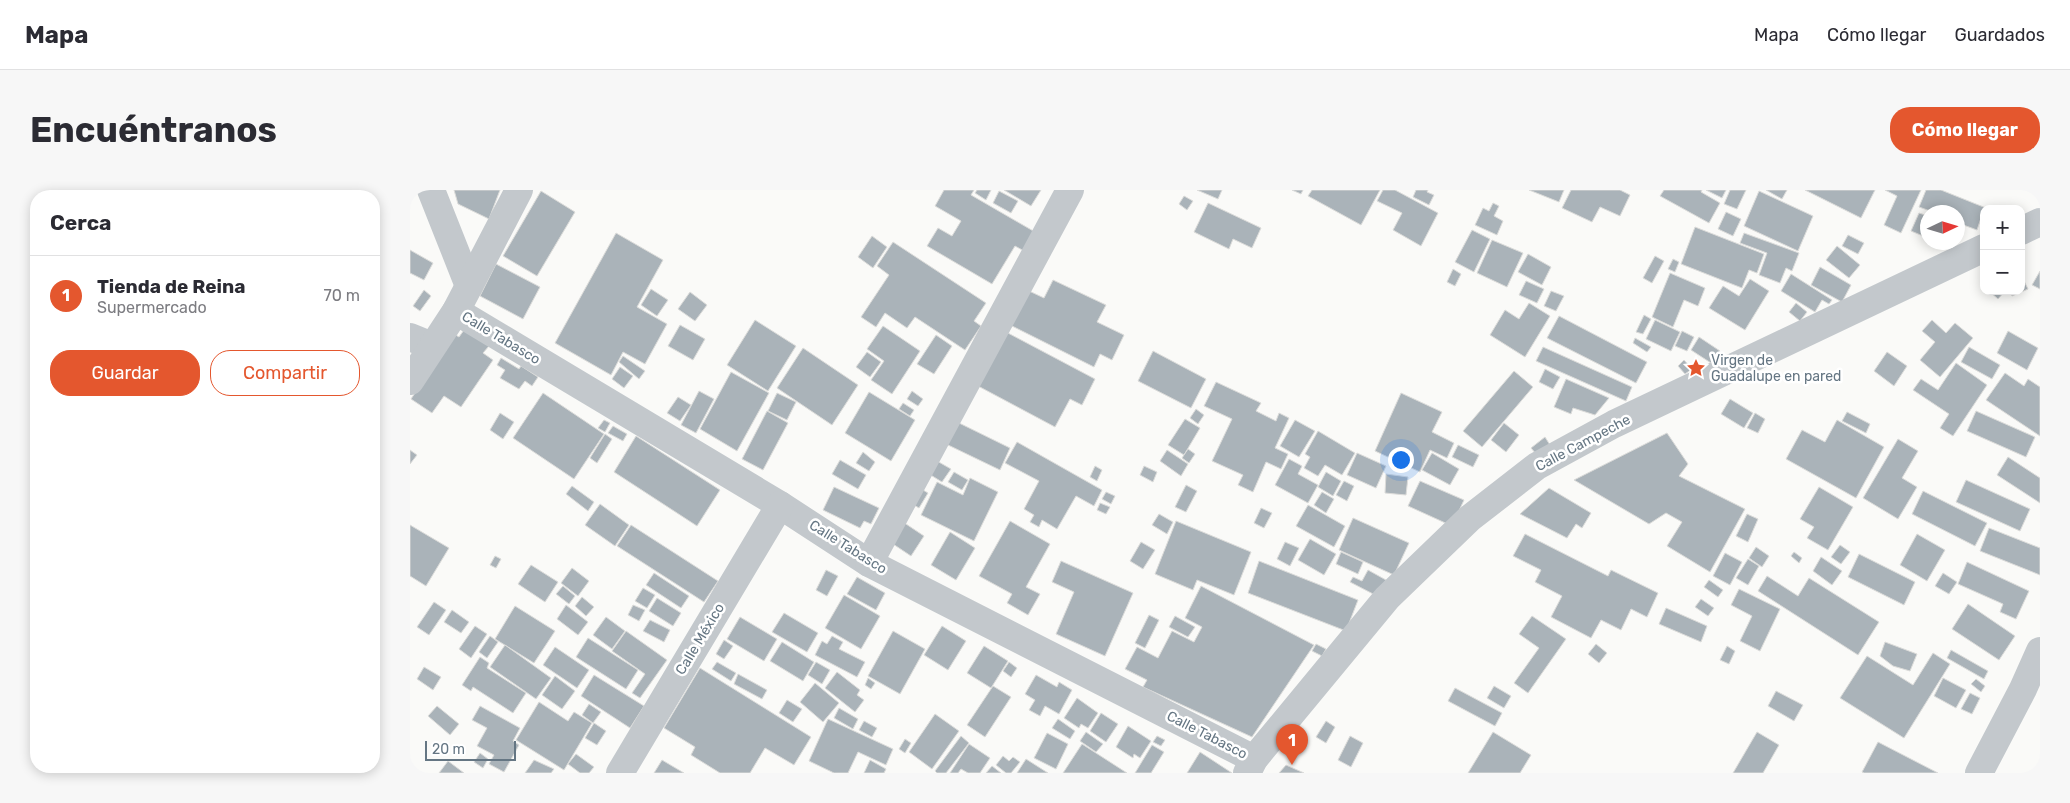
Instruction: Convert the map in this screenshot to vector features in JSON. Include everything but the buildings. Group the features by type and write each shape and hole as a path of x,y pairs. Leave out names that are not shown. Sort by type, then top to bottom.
{"street":[{"path":"431,190 469,286"},
{"path":"410,381 421,342 456,311 518,190"},
{"path":"869,562 1070,190"},
{"path":"2025,229 2040,222"},
{"name":"Calle Campeche","path":"1251,766 1388,598 1470,518 1537,466 1614,424 1980,250"},
{"name":"Calle Tabasco","path":"456,311 780,505 869,562 1251,766"},
{"name":"Calle México","path":"620,773 780,505"},
{"path":"1979,773 2023,689 2040,651"}],"place":[{"name":"Virgen de Guadalupe en pared","path":"1696,368"},
{"name":"Tienda de Reina","path":"1292,765"}]}
